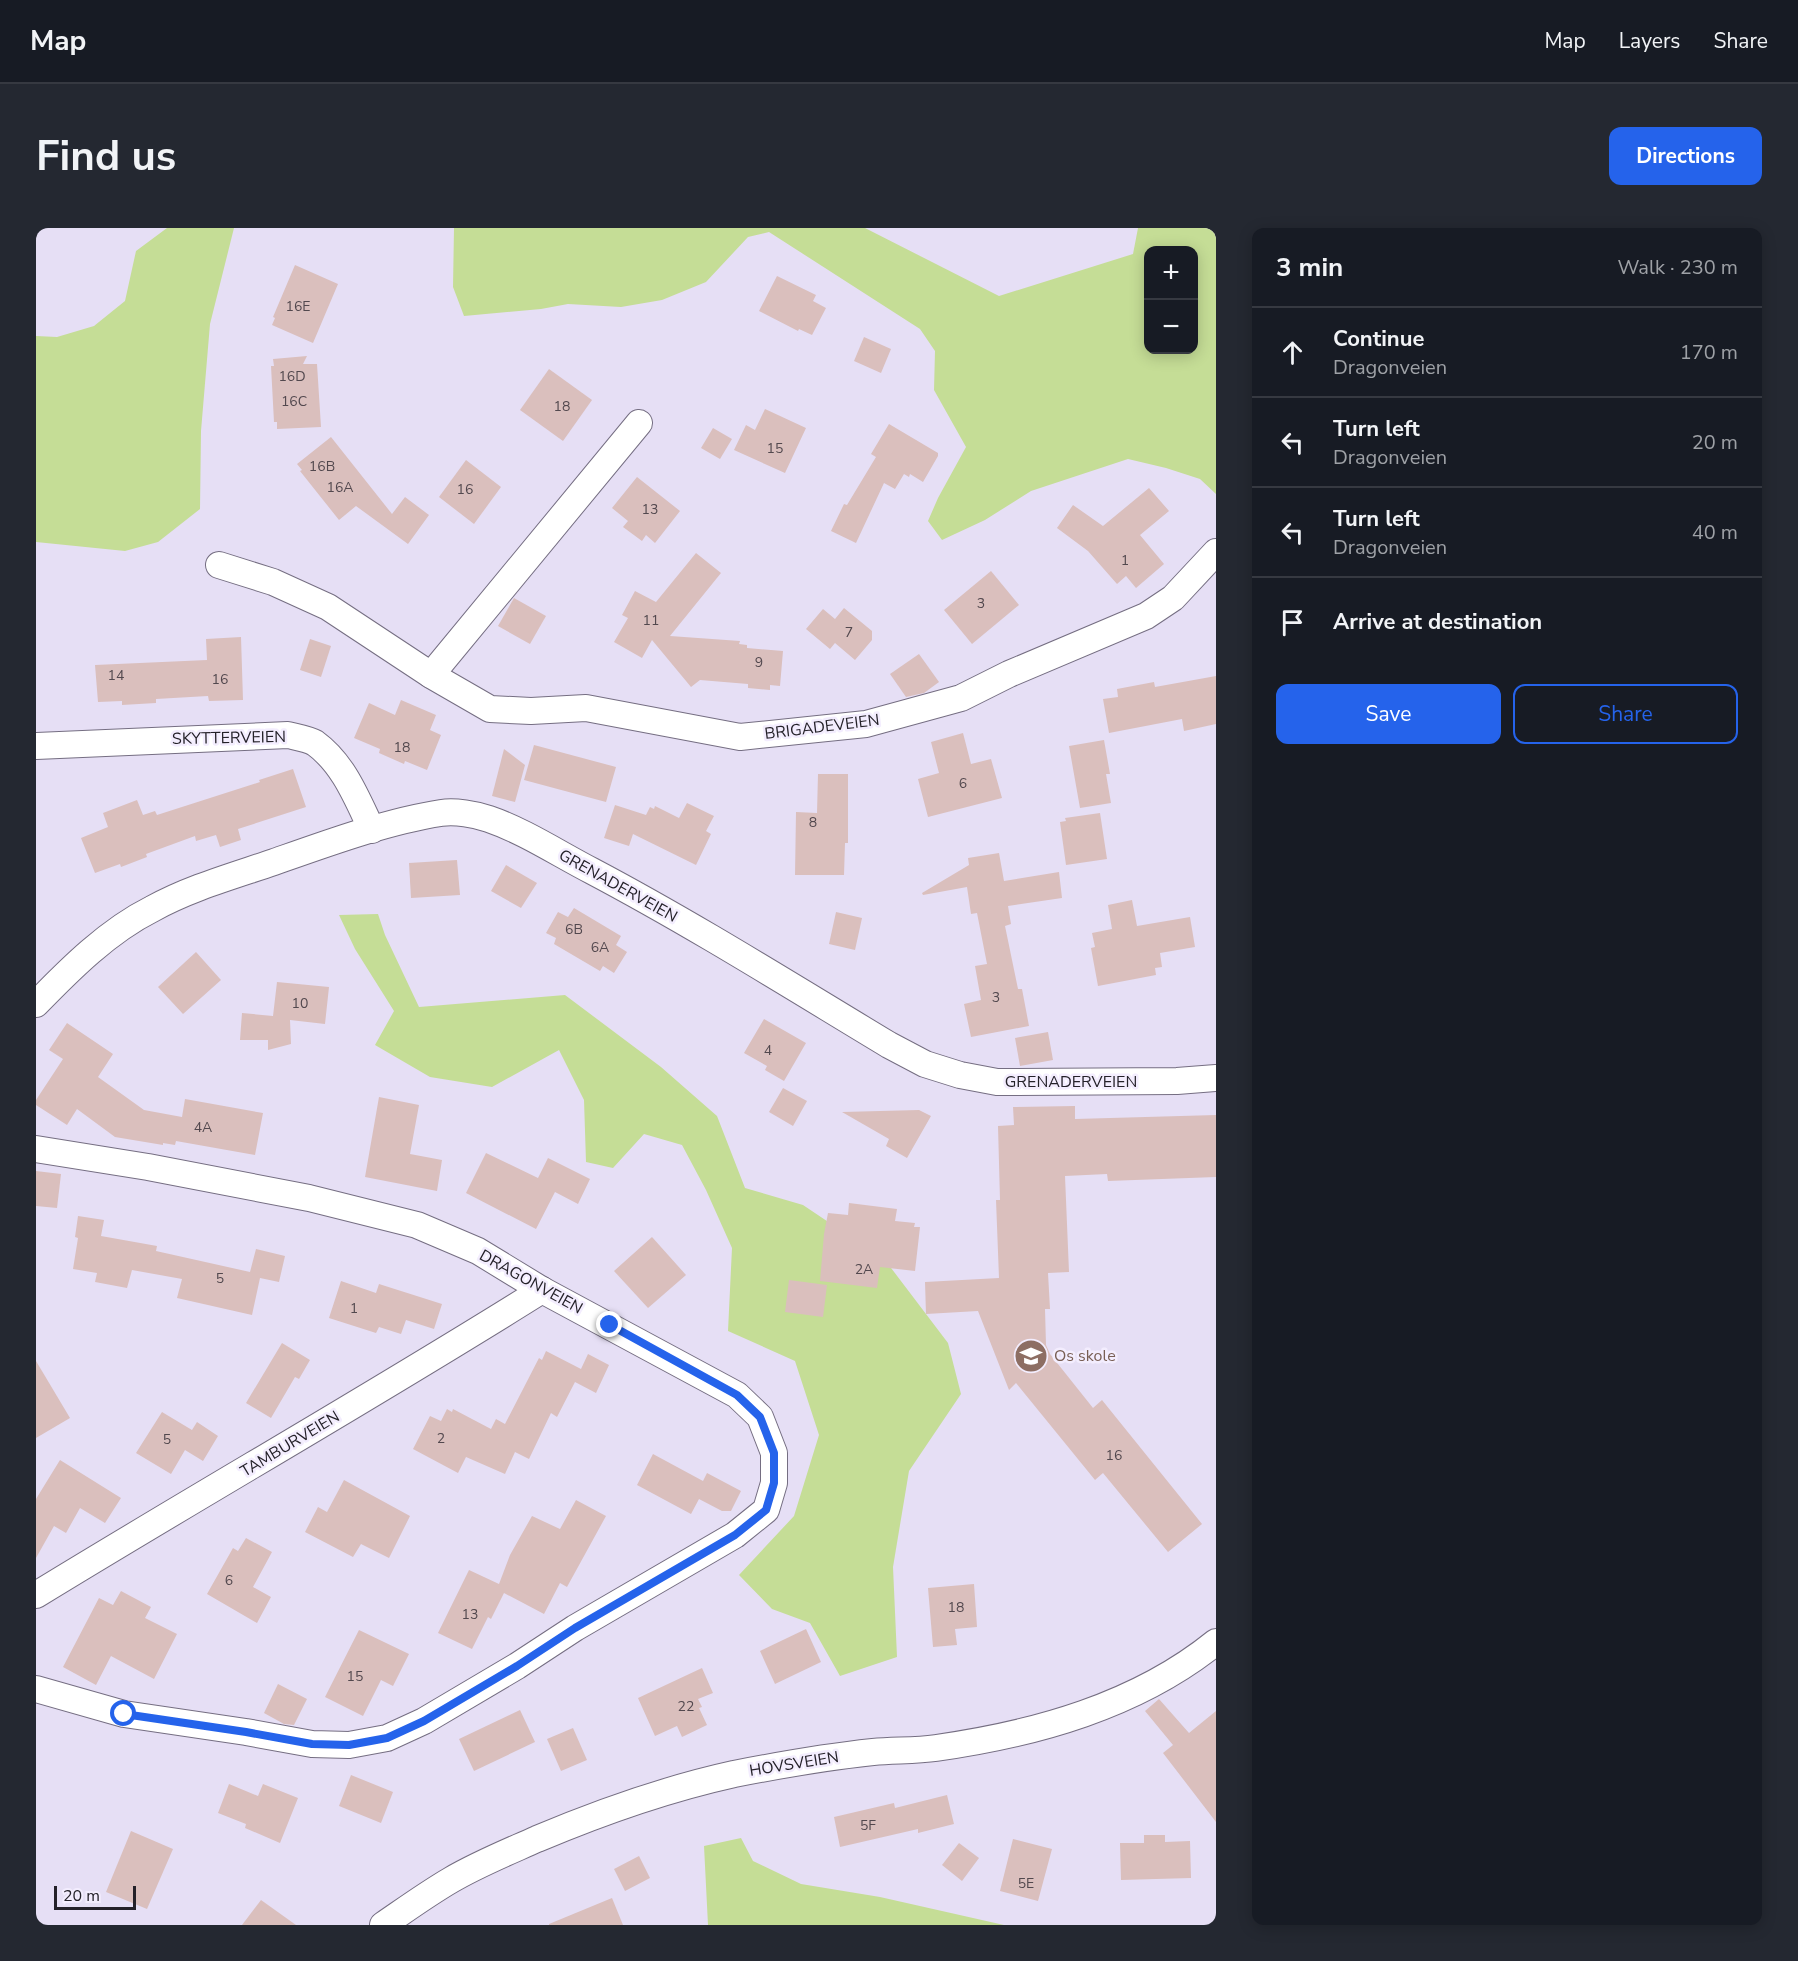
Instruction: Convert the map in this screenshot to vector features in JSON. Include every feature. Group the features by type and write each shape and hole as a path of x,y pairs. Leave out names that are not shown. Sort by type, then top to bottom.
{"street":[{"path":"431,675 639,423"},
{"name":"BRIGADEVEIEN","path":"219,565 273,582 328,607 431,675 490,709 531,711 586,708 740,737 866,724 962,698 1024,668 1146,616 1173,598 1216,552"},
{"name":"SKYTTERVEIEN","path":"36,746 288,735 313,742 335,761 351,786 372,830"},
{"name":"GRENADERVEIEN","path":"36,1004 119,929 151,909 220,880 372,830 406,820 443,813 465,814 488,819 541,843 651,903 889,1045 925,1064 960,1075 997,1082 1177,1081 1216,1078"},
{"name":"DRAGONVEIEN","path":"36,1149 148,1167 382,1215 417,1225 478,1251 542,1290 737,1395 760,1417 774,1453 774,1483 766,1510 735,1535 575,1628 517,1666 424,1721 387,1738 349,1745 312,1744 124,1714 36,1689"},
{"name":"TAMBURVEIEN","path":"36,1595 415,1370 542,1290"},
{"name":"HOVSVEIEN","path":"383,1925 452,1879 543,1836 641,1799 697,1782 812,1760 872,1752 935,1748 1014,1734 1070,1719 1114,1702 1159,1679 1200,1655 1216,1642"}],"green space":[{"path":"167,228 234,228 210,324 201,431 200,509 158,542 125,551 36,542 36,336 57,337 94,326 125,301 136,251"},
{"path":"454,228 865,228 999,296 1133,254 1138,228 1216,228 1216,494 1200,479 1128,459 1031,491 985,520 942,540 928,521 966,447 934,390 935,351 920,329 769,232 748,237 706,282 662,300 621,307 568,304 541,309 464,316 453,287"},
{"path":"378,914 385,935 419,1007 565,995 661,1067 717,1116 745,1188 803,1205 885,1260 948,1343 961,1394 909,1471 893,1567 897,1657 840,1676 810,1623 772,1609 739,1575 794,1516 819,1435 795,1361 728,1331 732,1248 706,1190 682,1145 644,1134 613,1168 586,1162 584,1100 559,1050 492,1087 430,1077 375,1045 394,1011 355,949 339,915"},
{"path":"741,1838 753,1861 801,1884 880,1897 1004,1925 708,1925 704,1846"}],"building":[{"path":"295,265 338,284 313,343 272,325 275,318 273,317"},
{"path":"777,276 816,295 813,301 826,308 812,335 799,329 798,331 759,311"},
{"path":"864,337 891,349 881,373 854,361"},
{"path":"307,356 303,364 317,364 321,427 277,429 277,422 274,422 271,366 274,366 273,359"},
{"path":"549,369 592,400 563,441 520,410"},
{"path":"765,409 806,428 785,473 734,450 746,425 755,430"},
{"path":"889,424 938,453 938,456 923,482 910,474 909,477 904,474 895,489 884,483 856,543 831,531 844,504 847,505 876,457 871,454"},
{"path":"713,428 732,439 720,459 701,448"},
{"path":"331,437 392,514 405,497 429,515 408,544 356,506 339,520 300,471 302,470 297,464"},
{"path":"466,460 501,487 474,524 439,497"},
{"path":"637,477 680,511 655,543 646,535 642,541 623,527 628,521 612,508"},
{"path":"1149,488 1169,511 1140,535 1164,564 1136,588 1126,576 1117,584 1088,551 1057,528 1073,505 1103,526"},
{"path":"696,553 721,573 670,636 740,641 739,644 747,645 747,648 783,651 780,686 770,685 770,690 748,688 748,684 700,680 691,687 652,640 642,658 614,642 628,618 622,615 635,591 656,602"},
{"path":"991,571 1019,605 972,644 944,610"},
{"path":"514,598 546,616 530,644 498,626"},
{"path":"844,608 872,631 872,640 855,660 835,643 830,649 806,629 823,609 835,619"},
{"path":"241,637 243,700 209,701 208,696 156,699 156,703 122,705 122,701 98,702 95,665 207,660 206,639"},
{"path":"310,639 331,646 321,677 300,670"},
{"path":"919,654 939,682 924,693 906,697 890,674"},
{"path":"1216,676 1216,724 1184,731 1182,719 1109,733 1103,699 1118,697 1117,689 1154,682 1155,687"},
{"path":"401,700 436,715 430,730 441,735 427,770 405,761 404,764 379,753 380,749 354,738 369,703 395,715"},
{"path":"963,733 971,764 991,759 1002,798 928,817 918,779 939,773 931,742"},
{"path":"1104,740 1110,774 1106,774 1111,803 1080,808 1069,746"},
{"path":"534,745 616,767 606,802 524,780"},
{"path":"504,749 525,765 515,802 492,796"},
{"path":"293,769 306,807 238,829 241,840 220,847 216,835 196,841 195,836 146,854 147,857 121,867 120,864 95,873 81,838 108,827 103,813 137,800 143,815 155,811 157,815"},
{"path":"818,774 848,774 848,843 845,843 844,875 795,875 796,812 817,813"},
{"path":"687,803 714,816 706,831 711,834 696,865 633,834 629,846 604,838 615,805 646,815 650,807 654,809 655,806 679,818"},
{"path":"1100,813 1107,859 1066,865 1060,822 1066,821 1065,818"},
{"path":"999,853 1004,881 1059,872 1062,898 1008,906 1011,924 1005,926 1018,989 1022,989 1029,1026 971,1037 964,1004 981,1000 975,966 987,964 977,913 971,914 967,887 923,895 922,893 969,865 968,858"},
{"path":"457,860 460,895 411,898 409,863"},
{"path":"506,865 537,883 521,908 491,891"},
{"path":"1132,900 1137,926 1190,917 1195,947 1160,953 1162,967 1155,968 1156,975 1098,986 1091,948 1095,947 1092,933 1112,929 1108,905"},
{"path":"574,908 621,936 616,945 627,952 614,973 603,966 600,971 554,944 556,938 546,933 558,912 568,917"},
{"path":"836,912 862,918 855,950 829,944"},
{"path":"196,952 221,980 183,1014 158,987"},
{"path":"277,982 329,987 325,1024 290,1020 291,1044 268,1050 268,1040 240,1040 242,1013 273,1016"},
{"path":"764,1019 806,1043 784,1081 765,1070 767,1066 744,1053"},
{"path":"67,1023 113,1054 98,1077 144,1110 182,1117 185,1099 263,1113 255,1155 176,1141 175,1145 163,1143 163,1145 115,1137 77,1109 67,1125 36,1105 36,1100 63,1059 49,1050"},
{"path":"1048,1032 1053,1060 1020,1066 1015,1038"},
{"path":"783,1088 807,1101 793,1126 769,1112"},
{"path":"379,1097 419,1105 410,1154 442,1160 437,1191 365,1177"},
{"path":"1075,1106 1075,1119 1216,1115 1216,1177 1108,1181 1107,1174 1065,1176 1069,1272 1048,1273 1050,1309 1045,1309 1046,1345 1050,1354 1093,1408 1102,1400 1202,1524 1168,1552 1103,1473 1095,1480 1016,1383 1009,1390 978,1311 926,1314 925,1282 999,1278 996,1200 1000,1200 998,1126 1014,1125 1013,1107"},
{"path":"919,1110 931,1116 907,1158 886,1146 889,1139 842,1112"},
{"path":"486,1153 538,1178 548,1158 590,1179 578,1204 555,1192 536,1229 466,1193"},
{"path":"36,1171 61,1174 57,1208 36,1206"},
{"path":"849,1203 897,1209 895,1221 915,1223 914,1227 920,1227 915,1271 880,1267 877,1288 820,1281 828,1213 848,1215"},
{"path":"78,1216 104,1220 101,1236 157,1246 156,1251 250,1272 256,1249 285,1256 279,1282 260,1278 252,1315 177,1298 182,1279 132,1270 127,1288 95,1282 97,1273 73,1269 78,1238 75,1237"},
{"path":"652,1237 686,1275 648,1308 614,1271"},
{"path":"789,1280 827,1285 823,1317 785,1312"},
{"path":"341,1281 376,1293 379,1284 442,1304 434,1329 406,1320 401,1334 379,1327 376,1333 329,1318"},
{"path":"282,1343 310,1360 299,1379 295,1377 271,1418 246,1403"},
{"path":"546,1351 581,1369 588,1354 609,1365 596,1393 575,1382 557,1417 551,1413 529,1459 515,1452 505,1474 466,1457 458,1473 413,1449 430,1416 441,1421 447,1409 452,1412 453,1409 491,1429 496,1419 505,1424 539,1358 542,1360"},
{"path":"36,1361 70,1418 36,1438"},
{"path":"162,1412 192,1430 197,1422 218,1436 203,1461 185,1450 171,1474 136,1453"},
{"path":"653,1454 703,1481 707,1473 741,1491 731,1511 722,1511 699,1499 691,1514 637,1485"},
{"path":"60,1460 121,1498 105,1523 80,1508 66,1533 54,1526 36,1558 36,1499"},
{"path":"344,1480 410,1516 389,1558 361,1544 353,1557 305,1532 318,1507 327,1512"},
{"path":"576,1500 606,1516 567,1587 560,1583 544,1614 504,1593 491,1619 488,1617 472,1649 438,1633 469,1570 499,1584 510,1555 532,1516 560,1529"},
{"path":"246,1538 272,1552 253,1587 271,1597 257,1623 207,1594 233,1548 238,1551"},
{"path":"974,1584 977,1627 955,1629 957,1645 933,1647 928,1588"},
{"path":"121,1591 151,1607 145,1618 177,1634 154,1679 111,1656 96,1685 63,1667 99,1598 113,1605"},
{"path":"806,1629 821,1662 775,1684 760,1651"},
{"path":"359,1630 409,1654 393,1686 381,1680 363,1716 325,1697"},
{"path":"702,1668 713,1693 698,1699 702,1707 699,1708 707,1725 682,1737 677,1726 655,1736 638,1698"},
{"path":"278,1684 307,1699 294,1725 284,1724 264,1713"},
{"path":"1159,1699 1189,1733 1216,1711 1216,1822 1163,1753 1173,1745 1145,1711"},
{"path":"520,1710 535,1742 474,1771 459,1739"},
{"path":"573,1728 587,1760 561,1771 547,1739"},
{"path":"351,1775 393,1792 381,1823 339,1806"},
{"path":"229,1784 258,1796 263,1784 298,1798 280,1843 245,1828 246,1824 218,1813"},
{"path":"947,1795 954,1824 918,1833 918,1829 840,1847 834,1817 894,1803 895,1808"},
{"path":"131,1831 173,1849 147,1909 106,1892"},
{"path":"1144,1835 1165,1835 1165,1842 1190,1841 1191,1878 1121,1880 1120,1843 1144,1843"},
{"path":"1013,1839 1052,1849 1038,1901 1000,1891"},
{"path":"959,1843 979,1858 962,1881 942,1865"},
{"path":"639,1856 650,1878 625,1891 614,1869"},
{"path":"612,1898 623,1925 549,1925 549,1924"},
{"path":"261,1900 296,1925 242,1925"}],"place":[{"name":"Os skole","path":"1031,1356"}],"route":[{"path":"124,1714 312,1744 349,1745 387,1738 424,1721 517,1666 575,1628 735,1535 766,1510 774,1483 774,1453 760,1417 737,1395 610,1325"}]}
